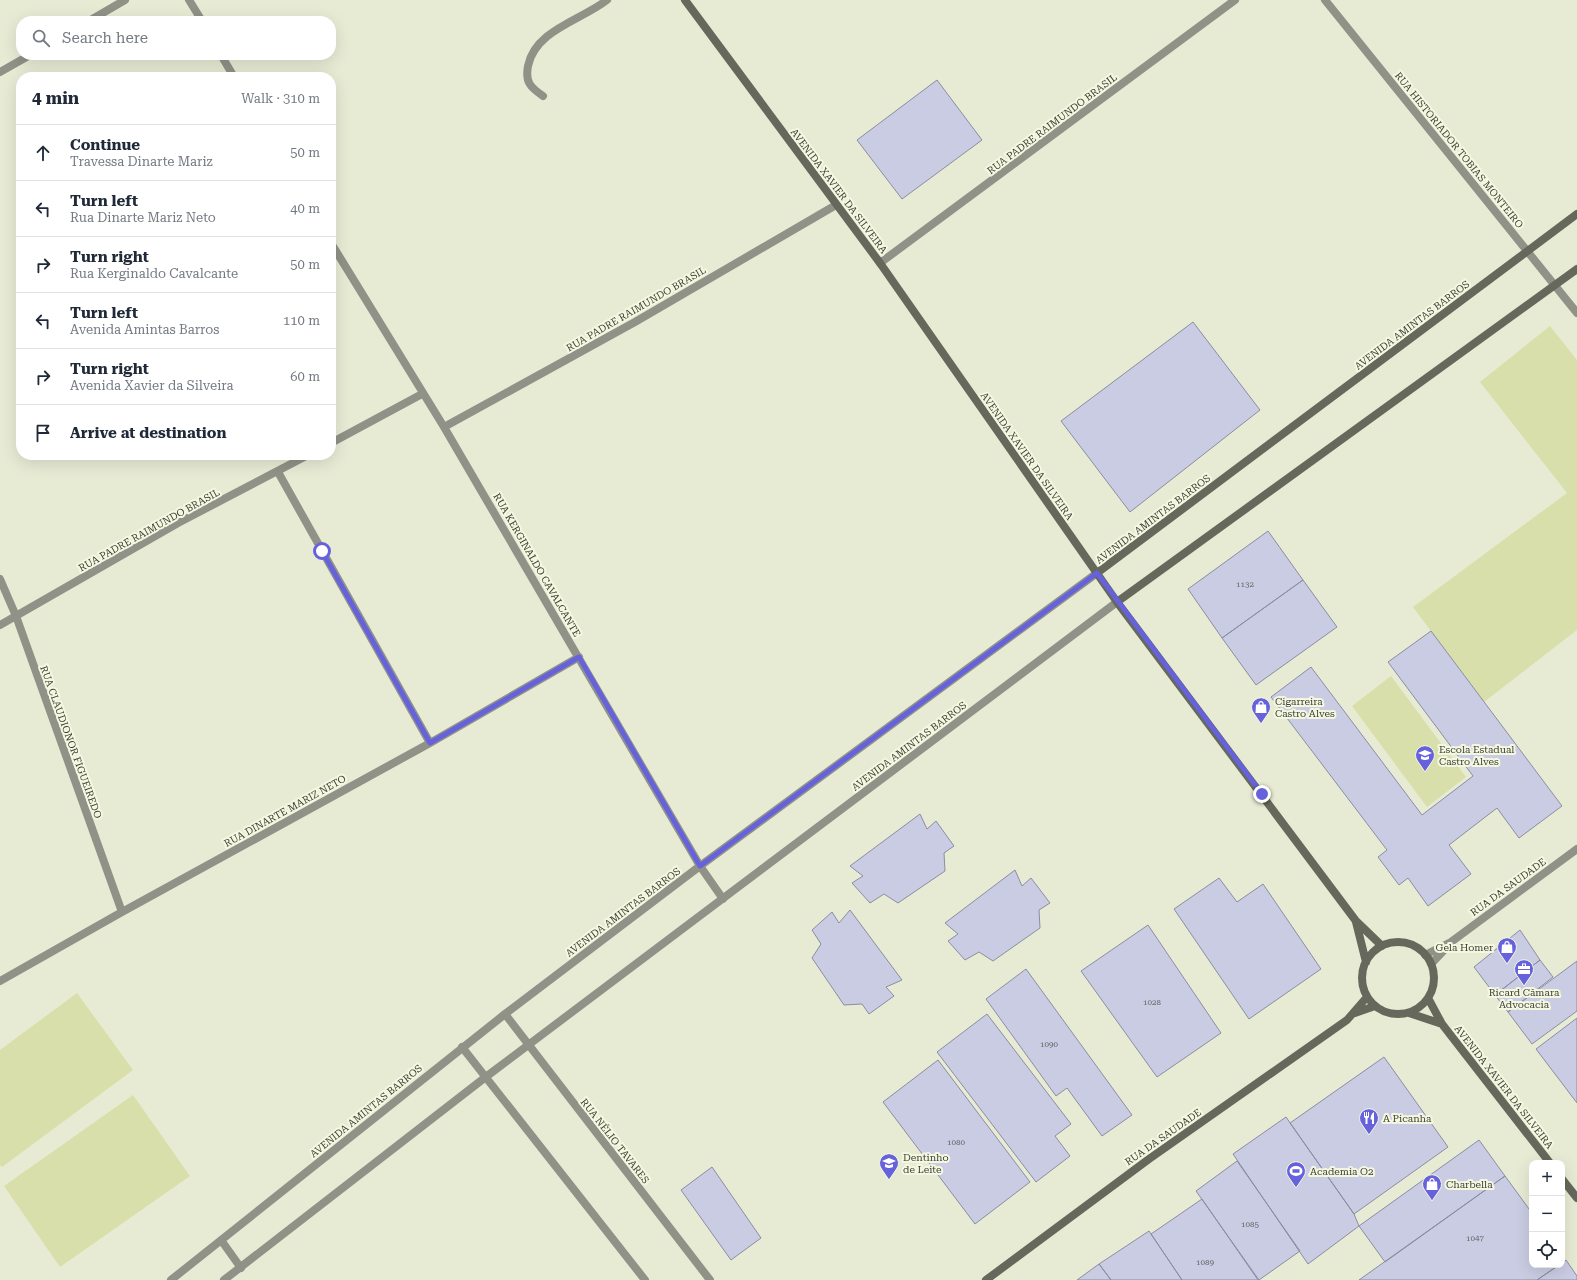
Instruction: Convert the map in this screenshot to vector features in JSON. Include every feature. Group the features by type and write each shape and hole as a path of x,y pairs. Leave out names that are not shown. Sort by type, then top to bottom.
{"street":[{"path":"98,16 125,0"},
{"path":"190,0 199,16"},
{"path":"543,96 531,87 527,75 529,63 536,50 546,38 559,28 596,9 607,0"},
{"name":"AVENIDA XAVIER DA SILVEIRA","path":"685,0 880,263 1117,602 1356,921 1382,946"},
{"name":"RUA PADRE RAIMUNDO BRASIL","path":"880,263 1235,0"},
{"name":"RUA HISTORIADOR TOBIAS MONTEIRO","path":"1325,0 1577,313"},
{"path":"0,72 21,60"},
{"path":"224,60 231,72"},
{"name":"RUA PADRE RAIMUNDO BRASIL","path":"444,427 635,322 836,205"},
{"name":"AVENIDA AMINTAS BARROS","path":"171,1280 504,1014 700,866 1097,573 1577,214"},
{"name":"RUA KERGINALDO CAVALCANTE","path":"336,251 422,394 444,427 700,866 723,899"},
{"name":"AVENIDA AMINTAS BARROS","path":"224,1280 486,1076 1117,602 1577,269"},
{"path":"336,440 422,394"},
{"name":"RUA PADRE RAIMUNDO BRASIL","path":"0,625 178,523 299,460"},
{"path":"278,472 430,743"},
{"name":"RUA CLAUDIONOR FIGUEIREDO","path":"0,579 16,616 122,912"},
{"name":"RUA DINARTE MARIZ NETO","path":"0,981 122,912 430,743 579,657"},
{"name":"RUA DA SAUDADE","path":"1425,955 1451,942 1577,849"},
{"name":"AVENIDA XAVIER DA SILVEIRA","path":"1356,921 1366,962"},
{"name":"RUA DA SAUDADE","path":"1431,964 1451,942"},
{"path":"1393,943 1405,943 1416,947 1425,955 1431,964 1434,976 1433,987 1428,998 1420,1007 1409,1013 1397,1014 1385,1012 1375,1006 1367,997 1363,986 1363,974 1366,962 1373,953 1382,946 1393,943"},
{"name":"RUA DA SAUDADE","path":"986,1280 1149,1159 1347,1020 1367,997"},
{"name":"AVENIDA XAVIER DA SILVEIRA","path":"1428,998 1442,1024 1548,1160"},
{"name":"RUA DA SAUDADE","path":"1354,1013 1375,1006"},
{"name":"AVENIDA XAVIER DA SILVEIRA","path":"1409,1013 1442,1024"},
{"name":"RUA NÉLIO TAVARES","path":"504,1014 710,1280"},
{"path":"462,1047 645,1280"},
{"path":"1565,1183 1577,1198"},
{"path":"221,1240 241,1268"}],"green space":[{"path":"1550,326 1577,360 1577,630 1484,702 1413,607 1567,493 1480,382"},
{"path":"1391,676 1466,777 1427,807 1352,706"},
{"path":"77,993 133,1070 2,1167 0,1165 0,1050"},
{"path":"133,1095 190,1176 60,1267 4,1186"}],"building":[{"path":"937,80 982,140 902,199 857,140"},
{"path":"1193,322 1260,410 1130,512 1061,421"},
{"path":"1268,531 1303,580 1222,638 1188,589"},
{"path":"1303,580 1337,627 1256,685 1222,638"},
{"name":"Escola Estadual Castro Alves","path":"1431,631 1562,806 1519,838 1497,808 1449,845 1471,874 1428,906 1408,878 1399,885 1378,857 1387,850 1271,697 1311,667 1422,815 1473,776 1388,662"},
{"path":"920,814 927,829 936,821 954,846 944,853 945,871 898,903 884,894 870,903 852,883 863,876 850,866"},
{"path":"1015,870 1022,886 1031,878 1050,903 1039,910 1040,928 993,961 979,952 965,960 948,941 958,934 945,923"},
{"path":"1219,878 1237,902 1263,884 1321,969 1249,1019 1174,909"},
{"path":"850,910 902,980 886,987 894,996 869,1014 862,1004 844,1005 812,958 821,944 812,930 832,912 839,923"},
{"path":"1148,925 1221,1033 1157,1077 1081,971"},
{"name":"Gela Homer","path":"1520,930 1540,960 1495,995 1474,967"},
{"name":"Ricard Câmara Advocacia","path":"1540,960 1553,977 1508,1012 1495,995"},
{"path":"1577,961 1577,1011 1532,1044 1508,1012"},
{"path":"1026,969 1132,1115 1102,1136 1067,1088 1056,1096 986,999"},
{"path":"987,1014 1071,1124 1055,1136 1070,1156 1036,1182 937,1052"},
{"path":"1577,1018 1577,1103 1536,1049"},
{"name":"A Picanha","path":"1384,1057 1448,1147 1354,1214 1290,1123"},
{"path":"938,1060 1030,1182 975,1224 883,1102"},
{"name":"Academia O2","path":"1286,1117 1354,1214 1359,1226 1308,1264 1233,1154"},
{"name":"Charbella","path":"1479,1140 1505,1176 1385,1262 1359,1226"},
{"path":"1237,1161 1300,1251 1259,1280 1196,1191"},
{"path":"712,1167 761,1238 731,1260 681,1190"},
{"path":"1505,1176 1529,1209 1529,1268 1555,1268 1537,1280 1359,1280"},
{"path":"1202,1199 1258,1280 1182,1280 1151,1234"},
{"path":"1149,1231 1182,1280 1111,1280 1099,1264"},
{"path":"1566,1260 1577,1276 1577,1280 1537,1280 1555,1268 1565,1268"},
{"path":"1099,1264 1111,1280 1077,1280"}],"place":[{"name":"Cigarreira Castro Alves","path":"1261,724"},
{"name":"Escola Estadual Castro Alves","path":"1425,772"},
{"name":"Gela Homer","path":"1507,964"},
{"name":"Ricard Câmara Advocacia","path":"1524,986"},
{"name":"A Picanha","path":"1369,1135"},
{"name":"Dentinho de Leite","path":"889,1180"},
{"name":"Academia O2","path":"1296,1188"},
{"name":"Charbella","path":"1432,1201"}],"route":[{"path":"322,551 430,743 579,657 700,866 1097,573 1117,602 1262,794"}]}
